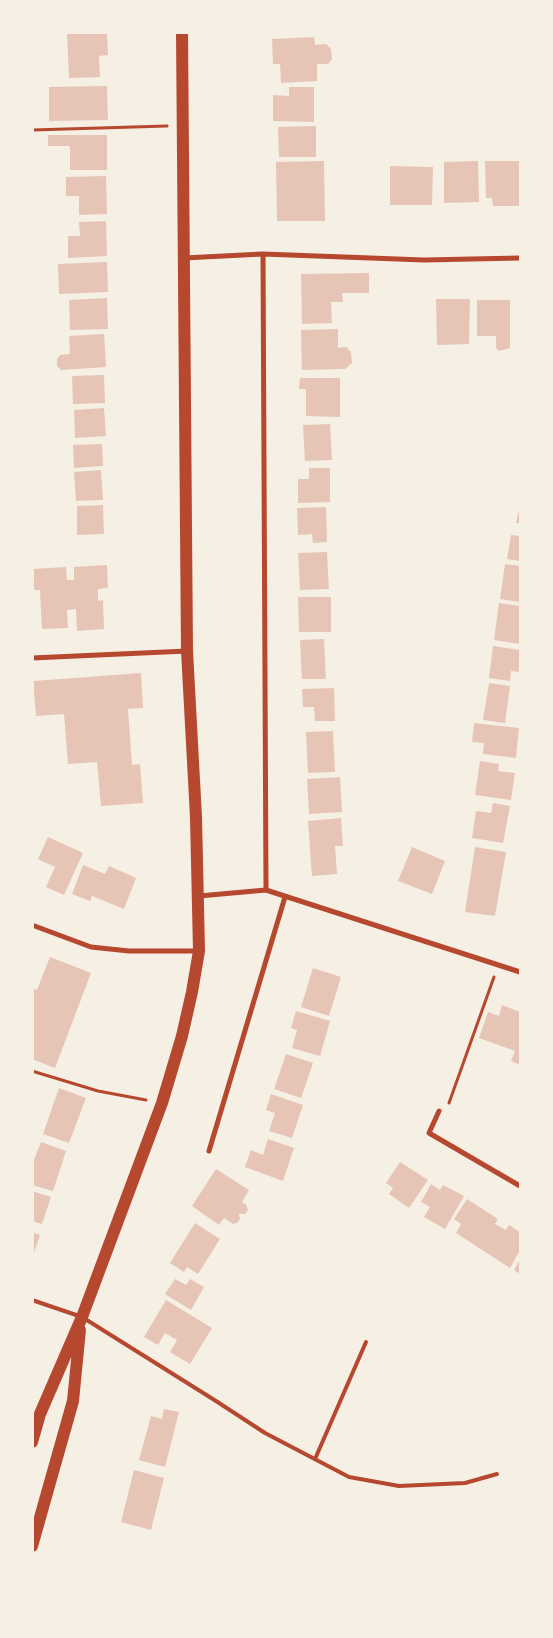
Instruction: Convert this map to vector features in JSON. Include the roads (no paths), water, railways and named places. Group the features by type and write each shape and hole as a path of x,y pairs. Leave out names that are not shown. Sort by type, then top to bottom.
{"main road":[{"path":"32,1442 40,1414 82,1317 162,1103 182,1036 199,951 199,896 187,651 182,32"},
{"path":"32,1546 73,1401 82,1317"}],"street":[{"path":"263,254 266,890"},
{"path":"183,258 263,254 424,260 520,258"},
{"path":"32,658 187,651"},
{"path":"199,896 266,890 520,972"},
{"path":"209,1152 286,897"},
{"path":"32,924 91,947 129,952 199,951"},
{"path":"439,1111 429,1133 520,1186"}],"lane":[{"path":"32,1300 82,1317 216,1400 265,1433 349,1477 400,1486 465,1483 497,1474"},
{"path":"315,1459 366,1342"}]}
